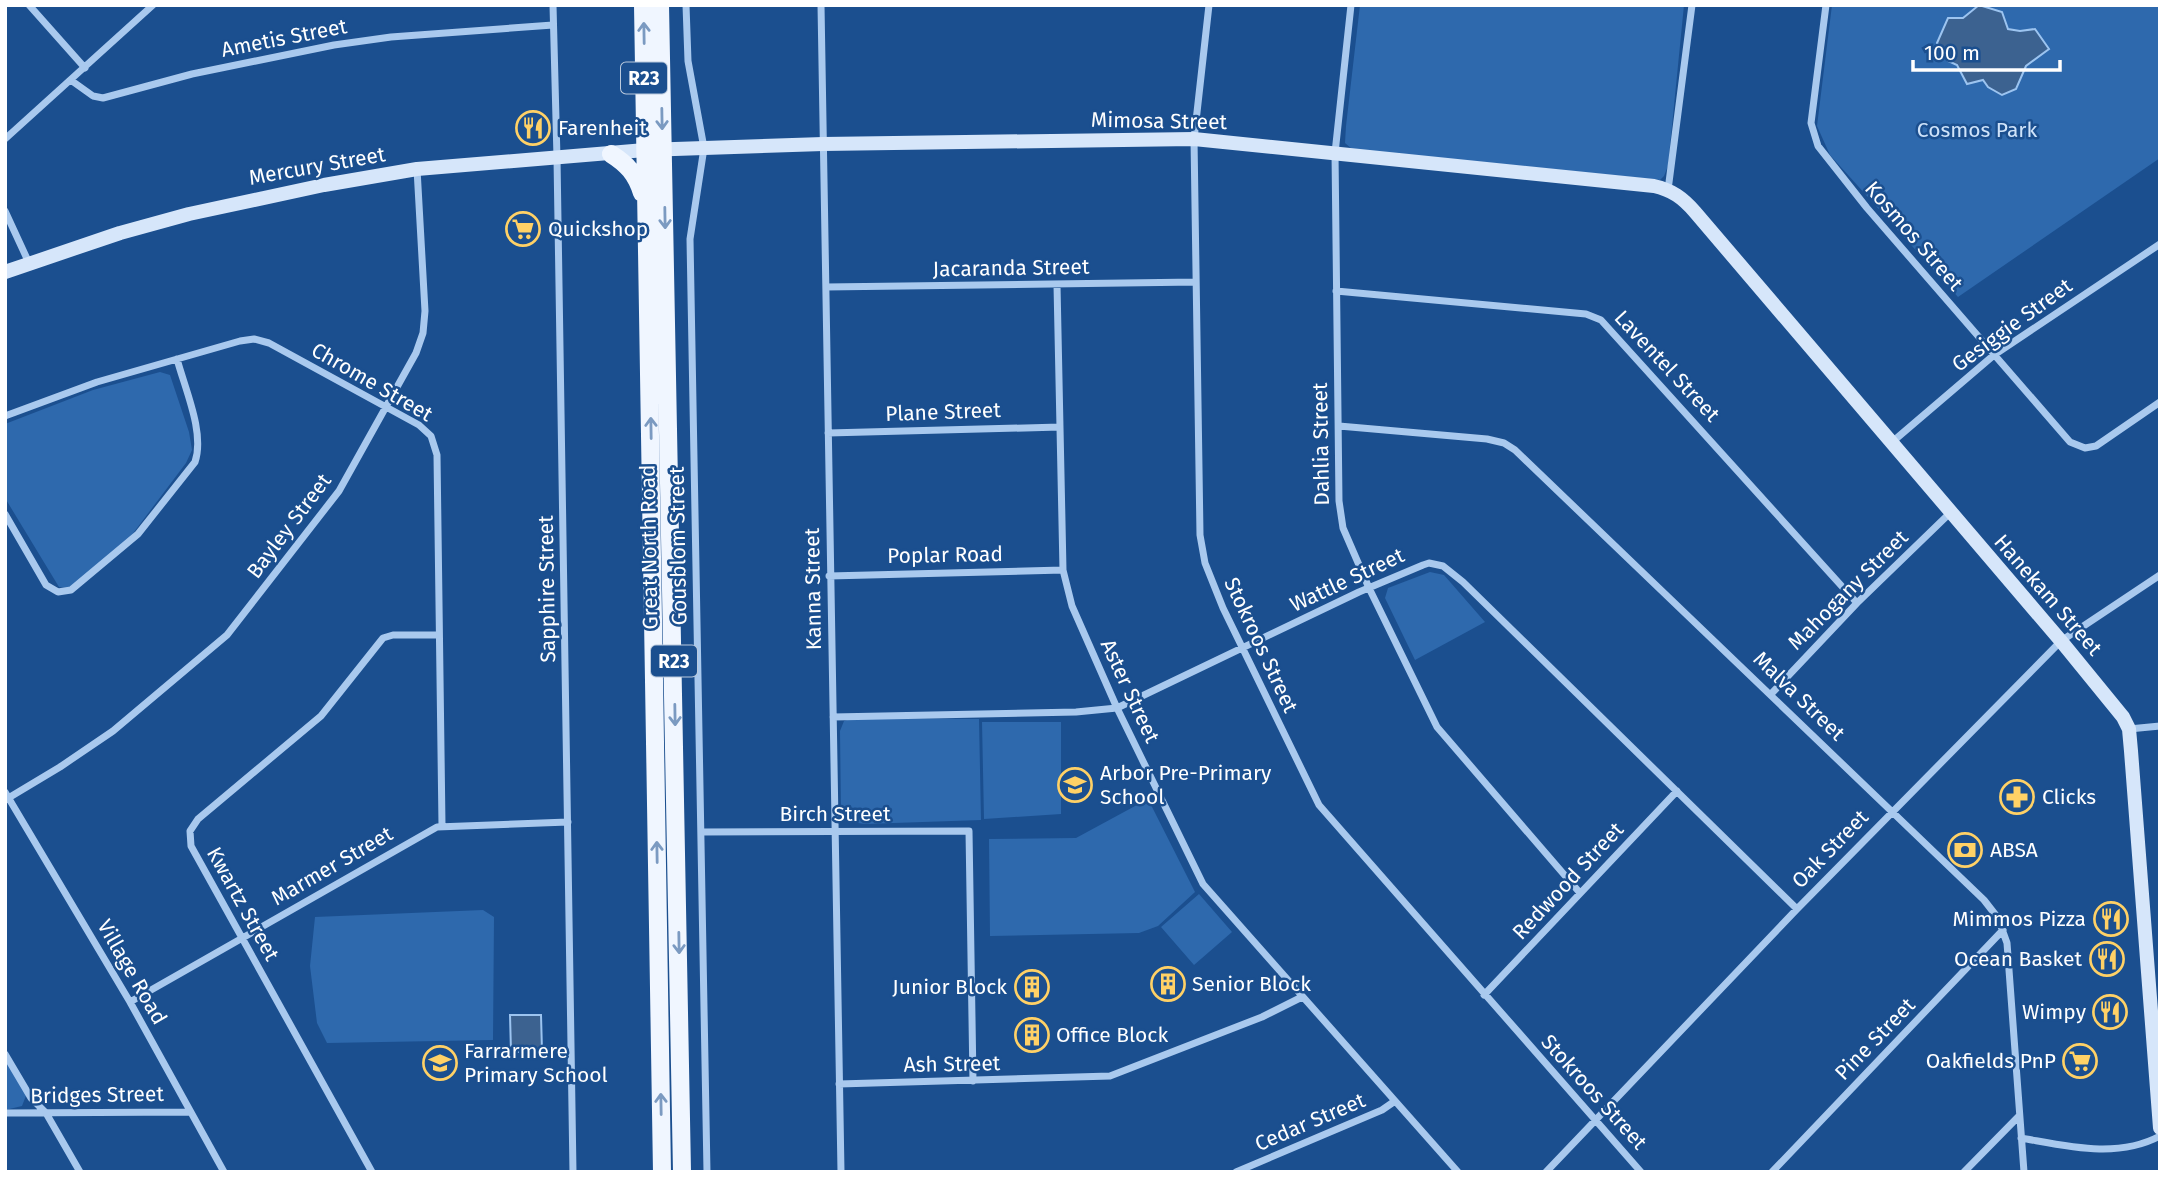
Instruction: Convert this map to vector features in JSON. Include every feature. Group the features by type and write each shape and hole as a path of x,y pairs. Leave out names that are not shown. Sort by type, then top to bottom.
{"main road":[{"name":"Great North Road","path":"643,5 654,150 673,602 682,1172"},
{"name":"Great North Road","path":"660,5 654,150 647,206 662,1172"},
{"path":"611,154 626,164 635,175 647,206"},
{"path":"653,603 673,602"}],"street":[{"path":"29,5 85,68"},
{"path":"5,139 153,5"},
{"name":"Sapphire Street","path":"553,5 573,1172"},
{"name":"Gousblom Street","path":"686,5 689,71 704,148 690,239 707,1172"},
{"name":"Kanna Street","path":"821,5 841,1172"},
{"name":"Stokroos Street","path":"1209,5 1194,139 1202,551 1208,574 1319,806 1641,1172"},
{"name":"Dahlia Street","path":"1350,5 1335,153 1340,514 1343,527 1369,588 1437,727 1580,892"},
{"path":"1668,190 1692,5"},
{"name":"Kosmos Street","path":"1826,5 1811,123 1818,146 1858,198 2070,442 2085,448 2104,442 2160,402"},
{"name":"Ametis Street","path":"72,80 93,96 103,98 192,74 334,45 402,36 553,25"},
{"name":"Mimosa Street","path":"654,150 823,144 1194,139 1654,186 1668,190"},
{"name":"Mercury Street","path":"5,272 189,214 324,185 417,169 654,150"},
{"name":"Bayley Street","path":"6,796 60,767 113,731 227,635 339,491 416,353 425,325 417,169"},
{"name":"Hanekam Street","path":"1668,190 1678,194 1690,206 2061,640 2123,717 2129,729 2153,963 2160,1128"},
{"path":"5,211 29,263"},
{"name":"Gesiggie Street","path":"1891,443 1994,355 2160,244"},
{"name":"Jacaranda Street","path":"826,287 1196,282"},
{"name":"Aster Street","path":"1057,285 1063,570 1072,606 1117,708 1203,884 1458,1172"},
{"name":"Laventel Street","path":"1336,291 1586,314 1601,320 1857,603"},
{"name":"Chrome Street","path":"5,416 97,382 240,341 261,341 424,429 436,446 442,825"},
{"path":"5,514 46,585 58,592 71,590 138,534 195,462 198,452 197,430 177,359"},
{"name":"Malva Street","path":"1339,426 1487,439 1510,446 1772,694 1984,900 1998,918 2003,930 2009,962 2025,1172"},
{"name":"Plane Street","path":"828,433 1060,427"},
{"name":"Mahogany Street","path":"1772,694 1857,603 1950,513"},
{"name":"Wattle Street","path":"833,717 1076,712 1117,708 1369,588 1423,565 1437,565 1448,569 1797,909"},
{"name":"Poplar Road","path":"829,576 1063,570"},
{"name":"Oak Street","path":"1546,1172 1797,909 2061,640 2160,575"},
{"name":"Kwartz Street","path":"372,1172 191,846 190,831 194,822 321,716 383,638 393,635 439,635"},
{"path":"2129,729 2160,726"},
{"name":"Redwood Street","path":"1484,995 1677,791"},
{"name":"Village Road","path":"6,796 130,1002 224,1172"},
{"name":"Marmer Street","path":"130,1002 442,825 568,822"},
{"name":"Birch Street","path":"701,832 969,831 973,1081"},
{"name":"Pine Street","path":"1772,1172 2003,930"},
{"name":"Ash Street","path":"839,1084 1110,1076 1262,1017 1303,997"},
{"path":"5,1054 31,1098 46,1113 80,1172"},
{"name":"Cedar Street","path":"1236,1172 1382,1110 1395,1101"},
{"name":"Bridges Street","path":"5,1113 190,1112"},
{"path":"1964,1172 2019,1116"},
{"path":"2021,1138 2102,1150 2128,1149 2160,1136"}],"green space":[{"path":"1360,5 1684,5 1668,166 1664,176 1660,180 1352,149 1345,143"},
{"name":"Cosmos Park","path":"1832,5 2160,5 2160,158 1958,297 1830,155 1817,126"},
{"path":"160,372 170,375 189,432 192,450 186,463 128,540 69,588 59,587 5,498 5,424 93,390"},
{"path":"1430,572 1444,575 1485,622 1415,660 1385,598 1388,588"},
{"path":"853,718 979,719 981,820 865,824 851,822 841,814 840,731 844,721"},
{"path":"982,722 1061,722 1061,814 984,819"},
{"path":"1148,799 1195,892 1158,926 1139,933 990,936 989,839 1076,838"},
{"path":"1199,894 1232,932 1194,965 1161,927"},
{"path":"483,910 494,917 493,1040 327,1043 317,1023 310,966 315,917"},
{"path":"5,1057 27,1093 22,1106 5,1110"}],"shaded area":[{"path":"1979,5 2002,12 2008,29 2035,29 2049,49 2026,66 2016,89 2002,95 1988,87 1983,80 1967,84 1957,65 1948,61 1937,43 1948,18 1963,18"},
{"path":"510,1015 541,1015 542,1051 511,1052"}],"place":[{"name":"Farenheit","path":"533,128"},
{"name":"Quickshop","path":"523,229"},
{"name":"Arbor Pre-Primary School","path":"1075,785"},
{"name":"Clicks","path":"2017,797"},
{"name":"ABSA","path":"1965,850"},
{"name":"Mimmos Pizza","path":"2111,919"},
{"name":"Ocean Basket","path":"2107,959"},
{"name":"Senior Block","path":"1168,984"},
{"name":"Junior Block","path":"1032,987"},
{"name":"Wimpy","path":"2110,1012"},
{"name":"Office Block","path":"1032,1035"},
{"name":"Oakfields PnP","path":"2080,1061"},
{"name":"Farrarmere Primary School","path":"440,1063"}]}
